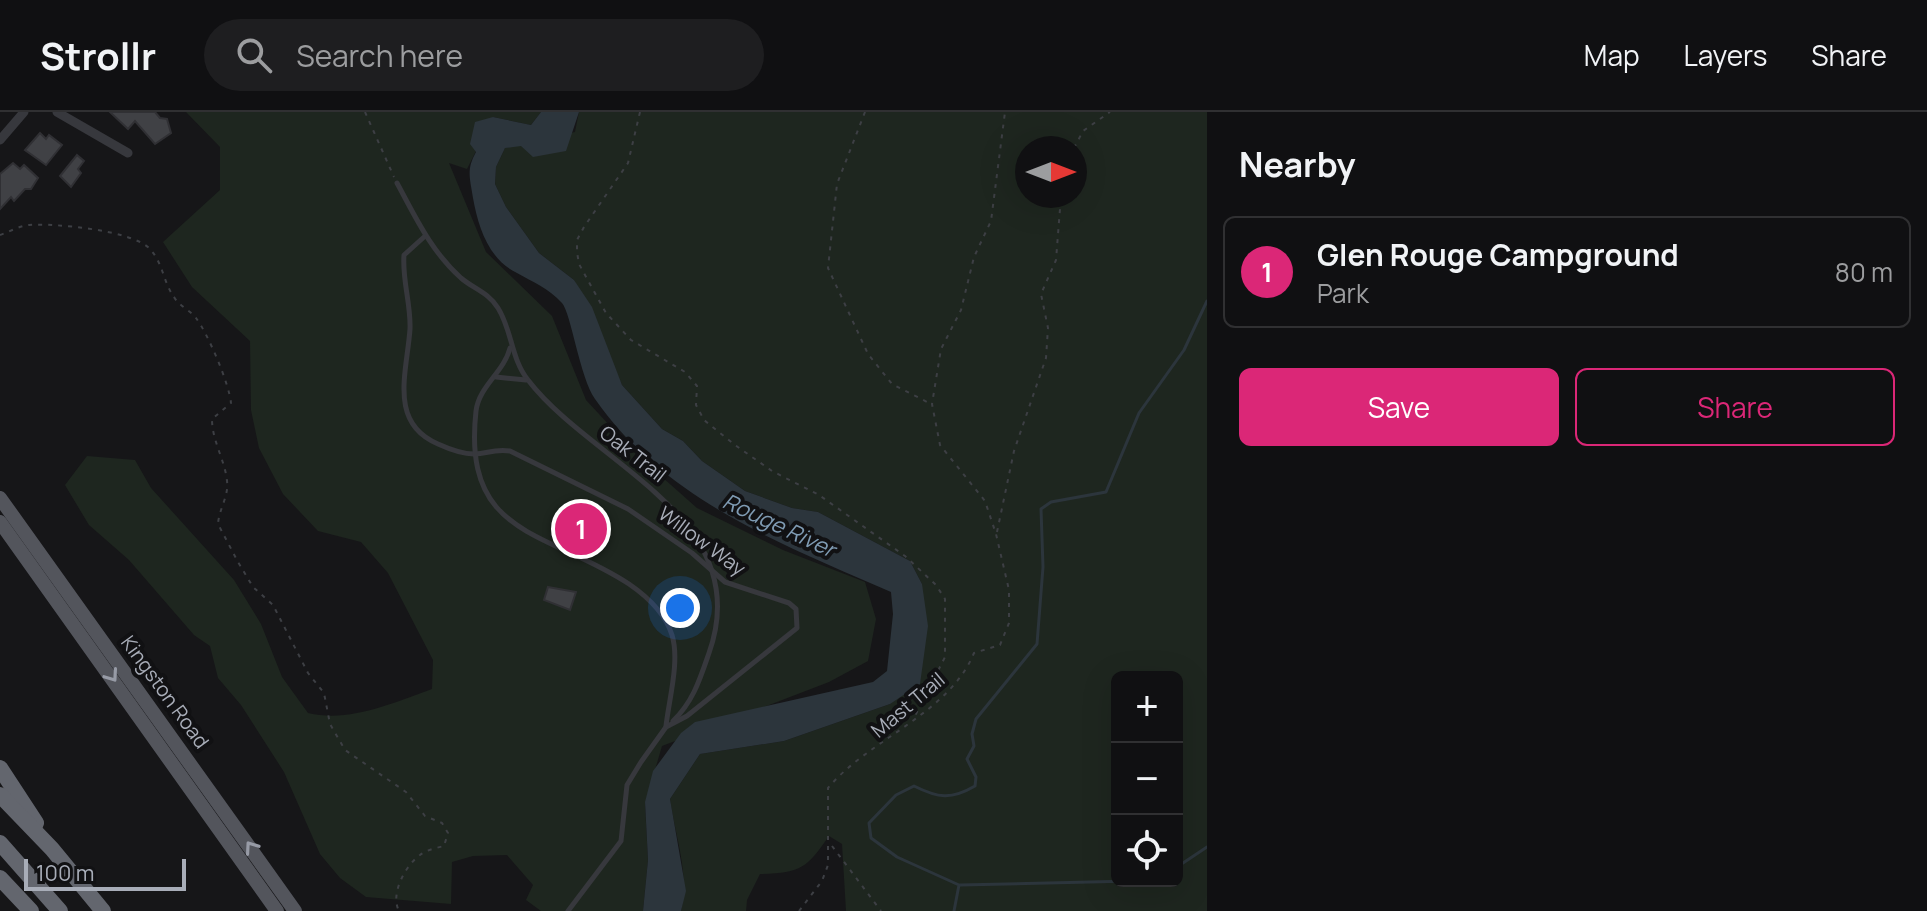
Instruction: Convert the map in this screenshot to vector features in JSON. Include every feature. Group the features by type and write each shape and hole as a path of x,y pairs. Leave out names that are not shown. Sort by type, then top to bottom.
{"highway":[{"path":"0,768 52,849"},
{"path":"0,795 52,849 103,911"},
{"path":"0,843 60,911"},
{"path":"0,878 31,911"}],"main road":[{"name":"Kingston Road","path":"0,498 295,911"},
{"name":"Kingston Road","path":"0,522 277,911"}],"street":[{"path":"0,140 24,112"},
{"path":"57,112 128,153"}],"lane":[{"name":"Oak Trail","path":"397,183 424,237 463,279 490,296 500,311 510,345 527,380 571,425 671,505 693,531 715,588 718,618 713,642 689,706 666,727"},
{"name":"Willow Way","path":"424,237 404,255 403,267 411,303 404,410 409,424 421,435 458,452 476,455 492,449 510,451 628,509 667,534 739,589 789,603 796,609 799,618 797,628 687,716 666,727 627,785 621,841 568,911"},
{"path":"510,345 496,377 481,394 476,407 476,455 482,489 506,518 538,538 613,574 640,592 661,613 672,637 666,727"},
{"path":"496,377 527,380"}],"path":[{"path":"365,112 397,183"},
{"path":"640,112 628,163 577,240 579,264 606,313 631,340 685,372 697,386 696,405 704,420 772,471 819,495 905,556 936,585 945,599 948,625 945,657 915,716"},
{"path":"865,112 837,184 828,268 868,354 892,384 932,404"},
{"name":"Mast Trail","path":"799,911 822,881 831,845 828,788 948,692 966,671 974,653 1000,645 1009,623 1009,590 985,501 940,445 932,404 941,349 961,310 974,257 991,221 1005,112"},
{"path":"1080,136 1110,112"},
{"path":"996,534 1014,451 1046,358 1048,328 1041,294 1056,260 1060,208"},
{"path":"0,235 26,225 59,225 119,235 148,246 161,265 175,299 194,315 206,334 229,388 231,403 212,419 212,432 227,477 228,490 218,524 253,587 273,605 303,664 324,693 330,724 345,750 406,792 425,816 442,823 448,833 444,846 420,854 410,866 396,892 394,902 399,911"},
{"path":"831,845 881,911"}],"shaded area":[{"path":"186,112 541,112 531,125 493,117 467,169 449,163 486,252 552,316 586,400 636,454 697,508 783,550 865,582 876,619 868,661 829,682 662,746 645,804 648,860 643,911 541,911 526,900 533,885 507,855 473,856 452,862 451,904 366,897 340,878 320,854 284,772 241,705 218,678 210,646 194,635 129,560 89,525 65,485 87,456 135,460 151,488 234,580 261,624 282,677 308,713 355,713 432,689 433,660 388,573 361,542 318,531 283,494 259,448 251,410 250,341 192,287 163,242 220,190 220,147"},
{"path":"579,112 1207,112 1207,911 846,911 842,844 829,836 802,867 760,874 747,900 746,911 681,911 683,869 670,799 700,754 784,741 890,704 922,584 910,561 818,512 792,508 745,491 702,461 683,441 662,429 622,385 574,280 539,253 506,207 495,184 496,167 505,148 575,132"}],"water":[{"name":"Rouge River","path":"541,112 579,112 566,151 533,157 521,146 505,148 496,167 495,184 506,207 539,253 574,280 592,307 622,385 662,429 683,441 702,461 745,491 792,508 818,512 910,561 922,584 928,626 920,684 890,704 784,741 700,754 670,799 686,891 681,911 643,911 648,860 645,802 653,771 681,733 695,722 873,682 887,671 893,614 891,592 768,537 691,492 624,435 595,399 562,303 499,259 481,230 473,198 470,169 476,152 470,144 475,122 493,117 531,125"}],"building":[{"path":"110,112 155,112 160,118 167,119 171,133 155,144 135,121 128,129"},
{"path":"40,133 46,139 49,135 62,145 46,165 25,150"},
{"path":"77,155 84,161 78,169 81,173 71,187 60,176"},
{"path":"13,163 20,169 24,165 38,178 31,189 25,189 14,201 11,197 0,209 0,174"},
{"path":"548,587 576,592 570,610 544,600"}],"waterway":[{"path":"954,911 959,885 897,857 871,838 869,823 896,795 914,786 944,796 959,794 975,786 976,777 967,759 974,746 972,734 976,719 1037,644 1043,567 1041,509 1051,502 1106,492 1139,413 1184,350 1207,301"},
{"path":"1183,863 1207,847"},
{"path":"960,885 1111,881"}],"place":[{"name":"Glen Rouge Campground","path":"581,529"}]}
